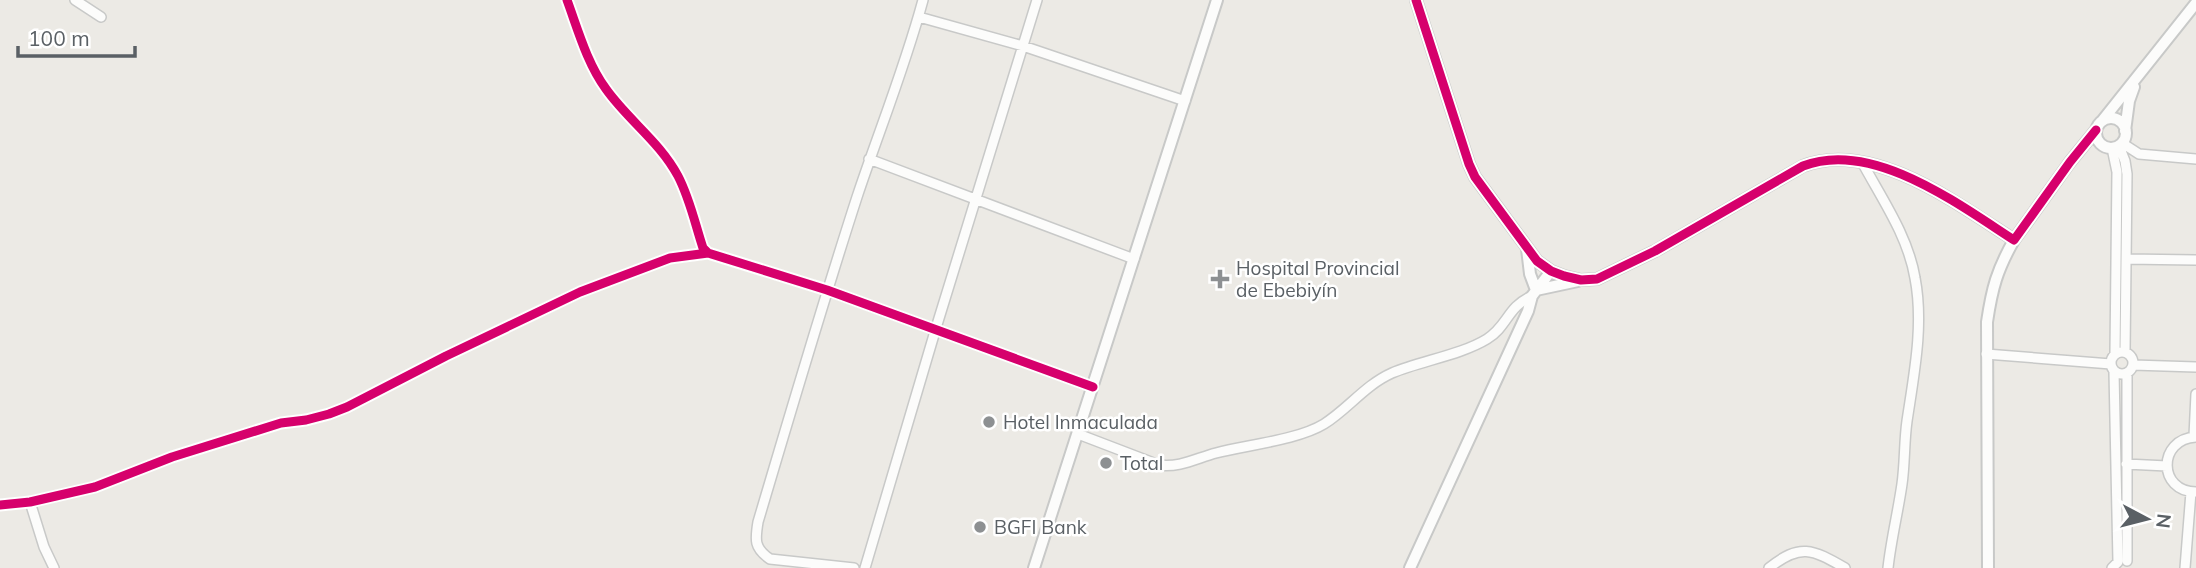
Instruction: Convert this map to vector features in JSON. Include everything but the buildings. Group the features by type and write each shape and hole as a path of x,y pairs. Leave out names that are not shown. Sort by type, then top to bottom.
{"street":[{"path":"75,0 101,17"},
{"path":"567,0 584,47 604,87 663,153 678,176 688,198 703,248 708,253"},
{"path":"854,568 808,566 770,559 760,552 755,540 827,290 869,159 898,85 923,0"},
{"path":"865,568 1037,0"},
{"path":"1034,568 1217,0"},
{"path":"1416,0 1469,164 1484,190 1537,261 1551,271 1581,280"},
{"path":"1988,568 1987,322 1992,289 2001,263 2014,240 2070,162 2196,3"},
{"path":"919,18 1023,46 1185,101"},
{"path":"2119,564 2112,368 2120,353 2126,259 2127,174 2125,160 2117,143 2138,78"},
{"path":"2099,126 2109,119 2122,124 2117,143 2120,353"},
{"path":"2099,126 2098,141 2117,143 2139,154 2196,159"},
{"path":"2070,162 2089,151 2117,143"},
{"path":"869,159 1134,259"},
{"path":"1077,434 1169,467 1321,426 1391,373 1485,340 1502,325 1519,301 1534,293 1581,280 1597,279 1655,251 1803,166 1824,159 1862,162 1908,177 2014,240"},
{"path":"1862,162 1898,228 1915,276 1917,298 1915,381 1907,420 1902,482 1888,568"},
{"path":"1526,246 1534,293"},
{"path":"0,505 30,502 95,487 172,457 281,423 306,420 347,407 446,355 580,292 670,258 708,253 827,290 1093,387"},
{"path":"2126,259 2196,260"},
{"path":"1410,568 1534,293 1551,271"},
{"path":"2120,353 2130,355 2133,365"},
{"path":"1986,354 2112,368 2119,374 2127,373"},
{"path":"2133,365 2196,367"},
{"path":"2119,564 2126,464 2127,373 2133,365"},
{"path":"2185,568 2194,492 2182,489 2174,483 2167,466 2171,449 2178,442 2195,436 2196,394"},
{"path":"2126,464 2167,466"},
{"path":"30,502 44,547 54,568"},
{"path":"1769,568 1798,550 1807,550 1818,552 1844,568"},
{"path":"2119,564 2135,568"}],"cycle path":[{"path":"567,0 599,79 662,152 678,176 703,248 708,253 827,290 1093,387"},
{"path":"1416,0 1475,177 1537,261 1551,271 1581,280 1597,279 1655,251 1803,166 1830,160 1857,161 1913,179 1967,209 2014,240 2096,130"},
{"path":"0,505 30,502 95,487 172,457 281,423 329,414 580,292 670,258 708,253"}],"place":[{"name":"Hospital Provincial de Ebebiyín","path":"1220,279"},
{"name":"Hotel Inmaculada","path":"989,422"},
{"name":"Total","path":"1106,463"},
{"name":"BGFI Bank","path":"980,527"}]}
